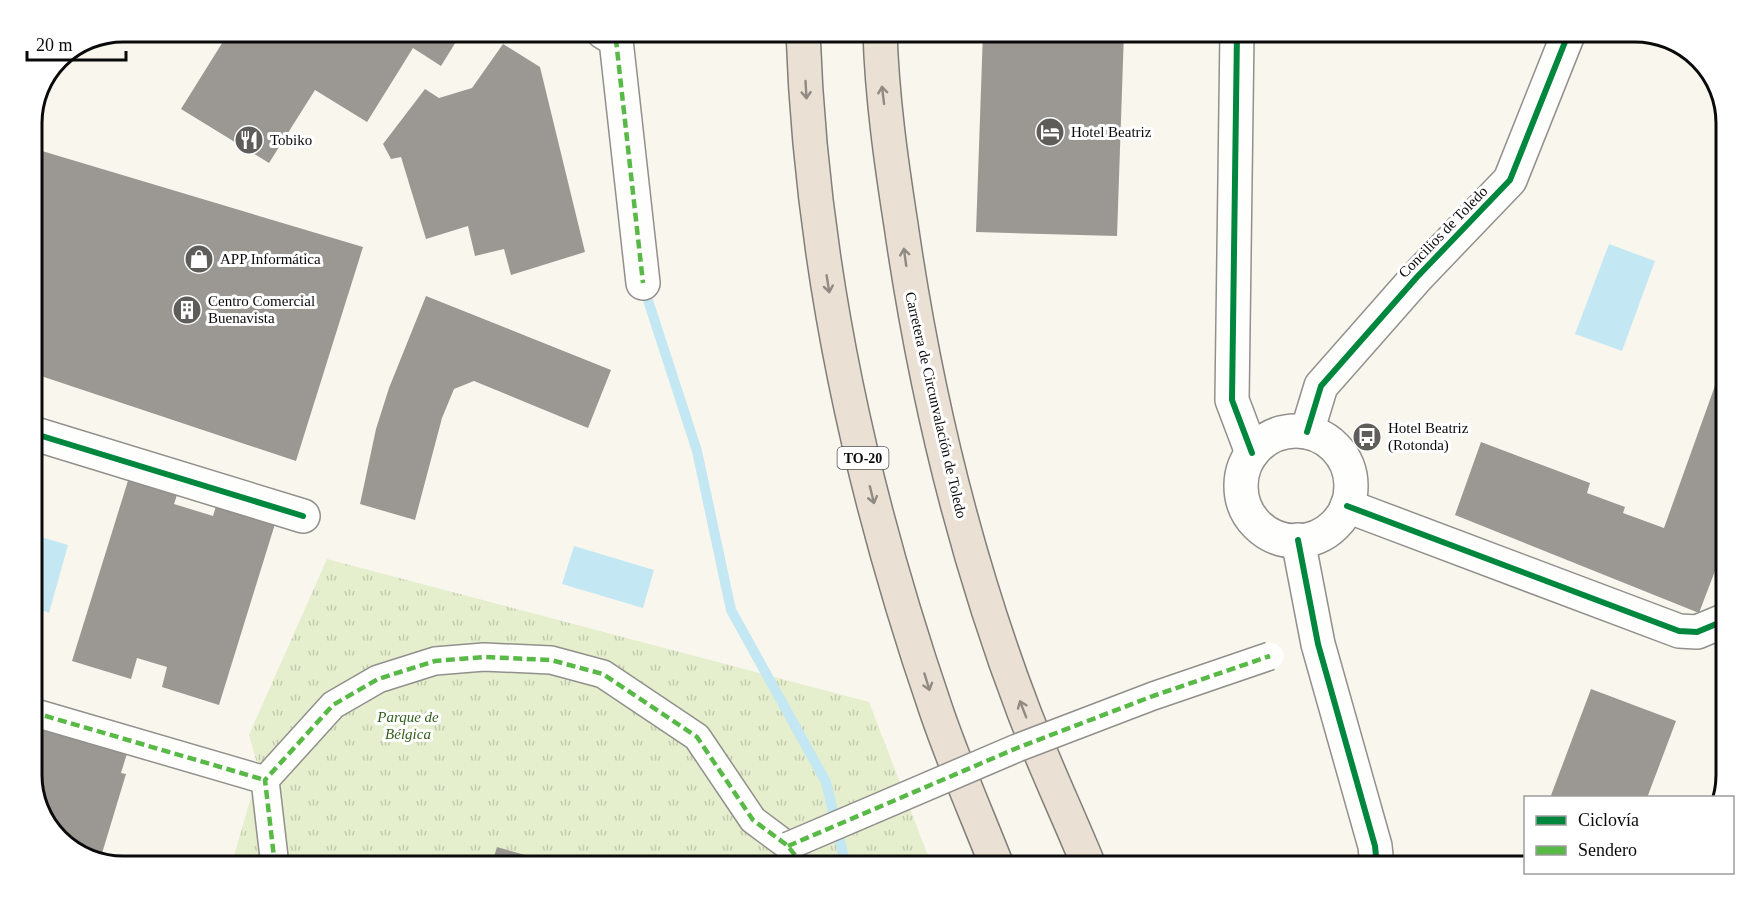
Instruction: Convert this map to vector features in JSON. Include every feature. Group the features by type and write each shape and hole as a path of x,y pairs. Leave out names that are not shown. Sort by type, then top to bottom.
{"highway":[{"name":"TO-20","path":"805,42 814,193 832,310 854,424 884,544 936,711 993,856"},
{"name":"Carretera de Circunvalación de Toledo","path":"880,42 882,83 914,318 947,469 981,590 1024,712 1084,856"},
{"path":"1062,802 1099,856"}],"street":[{"path":"616,42 643,284"},
{"path":"1237,42 1232,400 1252,453"},
{"name":"Concilios de Toledo","path":"1307,432 1321,386 1417,277 1510,180 1565,42"},
{"path":"1307,432 1324,438 1338,450 1348,467 1351,487 1347,506 1328,530 1314,538 1298,540 1281,538 1265,531 1252,519 1244,503 1241,486 1243,468 1263,441 1276,434 1307,432"},
{"path":"42,436 303,516"},
{"path":"1347,506 1679,631 1696,632 1716,626"},
{"path":"1298,540 1318,644 1375,856"},
{"path":"273,856 265,780 333,705 378,679 435,661 484,657 550,660 603,674 697,737 753,820 788,846 1017,748 1153,696 1270,656"},
{"path":"42,715 265,780"}],"green space":[{"name":"Parque de Bélgica","path":"327,559 869,702 928,856 234,856 259,770 249,735"}],"water":[{"path":"1609,244 1655,261 1622,351 1575,334"},
{"path":"42,537 68,545 49,613 42,610"},
{"path":"574,546 654,570 643,608 562,584"}],"building":[{"path":"223,42 456,42 441,66 413,48 367,122 315,90 269,163 181,109"},
{"name":"Hotel Beatriz","path":"983,42 1124,42 1117,236 976,232"},
{"path":"503,44 540,67 585,252 511,275 504,249 475,256 468,226 426,239 401,157 391,159 383,144 425,89 439,98 472,88"},
{"name":"Centro Comercial Buenavista","path":"42,151 363,247 296,461 42,376"},
{"path":"426,296 611,370 588,428 474,381 454,389 442,418 415,520 360,504 376,429 389,388"},
{"path":"1716,383 1716,568 1699,613 1455,515 1481,442 1590,483 1587,493 1625,507 1623,513 1664,528"},
{"path":"131,471 180,486 174,504 213,516 220,493 279,511 219,705 162,687 167,667 137,658 131,679 72,661"},
{"path":"1591,689 1676,721 1648,796 1551,796"},
{"path":"42,725 128,750 121,773 126,774 102,853 87,848 62,828 46,801 42,780"},
{"path":"497,847 525,855 525,856 494,856"}],"waterway":[{"path":"643,285 697,451 731,610 826,782 844,856"}],"marked path":[{"path":"616,42 643,283"},
{"path":"788,846 1017,748 1153,696 1270,656"},
{"path":"274,856 265,780 333,705 378,679 435,661 484,657 551,660 603,674 697,737 753,820 788,846 796,856"},
{"path":"42,715 265,780"}],"cycle path":[{"path":"1237,42 1232,400 1252,453"},
{"path":"1307,432 1321,386 1417,277 1510,180 1565,42"},
{"path":"42,436 303,516"},
{"path":"1347,506 1679,631 1697,632 1716,624"},
{"path":"1298,540 1318,644 1376,856"}],"place":[{"name":"Hotel Beatriz","path":"1050,132"},
{"name":"Tobiko","path":"249,140"},
{"name":"APP Informática","path":"199,259"},
{"name":"Centro Comercial Buenavista","path":"187,310"},
{"name":"Hotel Beatriz (Rotonda)","path":"1367,437"}]}
